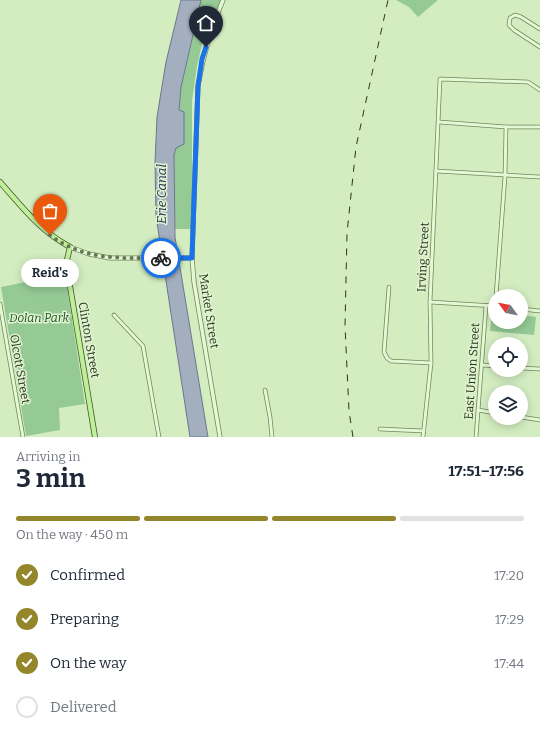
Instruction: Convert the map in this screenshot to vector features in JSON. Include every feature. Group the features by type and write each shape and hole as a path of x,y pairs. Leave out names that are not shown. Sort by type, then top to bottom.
{"main road":[{"path":"0,182 42,229 55,239 70,247"},
{"name":"Clinton Street","path":"70,247 67,260 68,274 95,437"}],"street":[{"name":"Market Street","path":"220,437 194,282 192,258 198,86 202,59 223,0"},
{"path":"540,29 521,17 515,15 510,18 509,25 514,30 540,47"},
{"name":"Irving Street","path":"423,437 430,362 430,302 440,79 528,82 540,90"},
{"path":"439,122 506,127 540,127"},
{"path":"497,289 505,176 506,127"},
{"path":"436,171 540,177"},
{"path":"70,247 101,257 192,258"},
{"path":"389,287 384,352 387,358 391,361 430,362"},
{"path":"430,302 486,306"},
{"name":"Olcott Street","path":"0,304 23,437"},
{"name":"East Union Street","path":"476,437 486,306"},
{"path":"528,310 540,311"},
{"path":"114,315 143,346 159,437"},
{"path":"482,365 488,365"},
{"path":"528,368 540,369"},
{"path":"265,390 272,437"},
{"path":"478,410 488,412"},
{"path":"528,418 540,420"},
{"path":"380,429 424,431"}],"green space":[{"path":"201,0 221,0 202,44 192,100 192,229 175,229 174,155 176,148 181,87"},
{"path":"396,0 438,0 418,17 409,7"},
{"name":"Dolan Park","path":"65,274 85,404 59,408 60,430 26,436 1,287"},
{"path":"528,316 536,317 534,335 490,331 490,329 528,329"}],"water":[{"name":"Erie Canal","path":"181,0 201,0 181,87 179,110 184,112 184,144 176,148 174,155 175,237 208,437 190,437 156,216 155,163 157,117 166,62"}],"railway":[{"path":"353,437 349,411 345,326 347,233 356,147 388,0"}],"way so far":[{"path":"50,235 70,247 101,257 161,258"}],"place":[{"name":"Reid's","path":"50,235"}],"route":[{"path":"161,258 192,258 198,86 202,59 206,47"}]}
